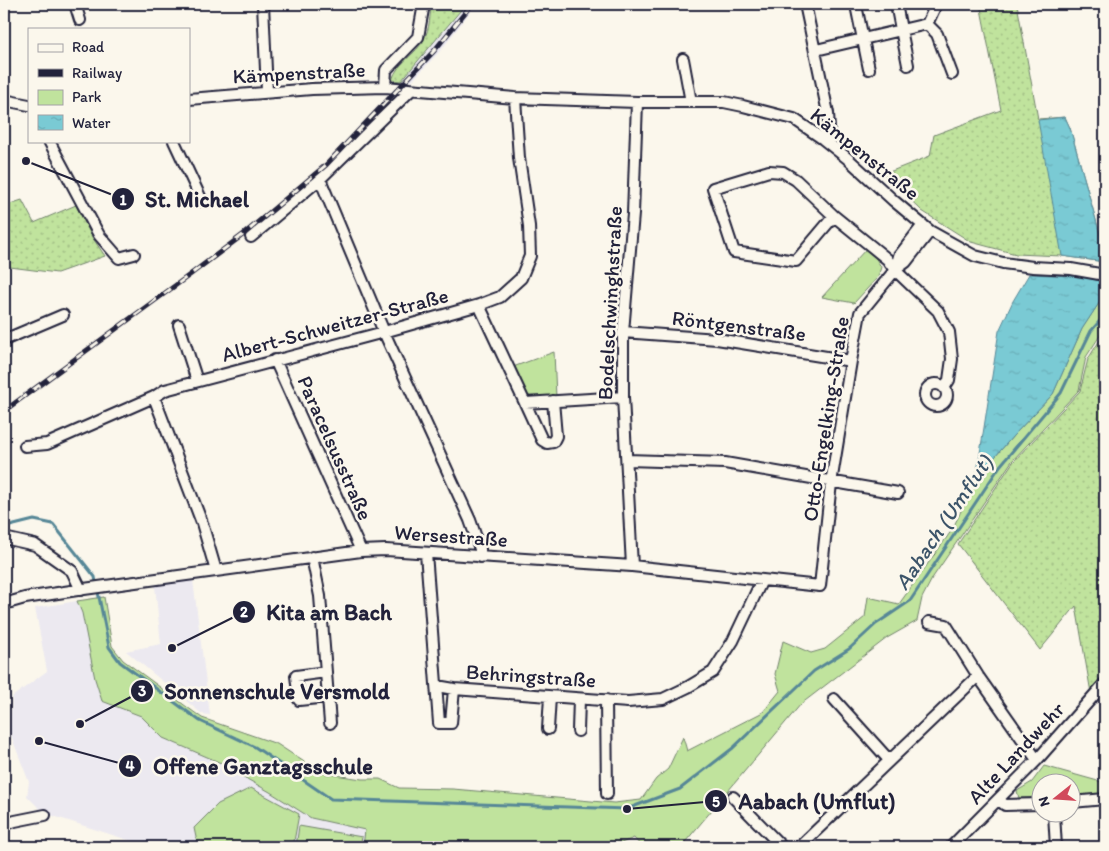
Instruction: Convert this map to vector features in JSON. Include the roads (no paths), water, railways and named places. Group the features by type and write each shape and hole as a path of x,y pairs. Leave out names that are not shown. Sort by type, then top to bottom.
{"street":[{"path":"75,4 80,20"},
{"path":"263,4 268,92"},
{"path":"385,88 386,70 418,37 424,4"},
{"path":"805,4 828,113 829,129 823,139"},
{"path":"896,4 908,65"},
{"path":"927,24 934,9 933,4"},
{"path":"857,10 869,69"},
{"path":"816,50 927,24"},
{"path":"927,24 937,34 952,74"},
{"path":"683,59 691,102"},
{"name":"Kämpenstraße","path":"190,99 312,89 385,88 515,98 637,102 724,102 794,119 823,139 926,228 976,256 1003,263 1033,267 1071,268 1105,275"},
{"path":"251,237 320,178 411,90"},
{"name":"Albert-Schweitzer-Straße","path":"25,446 47,444 154,397 165,390 384,332 479,305 500,297 521,278 530,256 530,226 519,158 515,98"},
{"path":"4,100 28,105"},
{"name":"Bodelschwinghstraße","path":"632,566 623,397 623,332 633,214 637,102"},
{"path":"50,142 99,235 119,258 134,254"},
{"path":"174,142 202,201"},
{"path":"834,216 796,261 734,252 713,188 769,171 783,172 796,180 834,216 886,259 938,311 949,332 952,359 949,380 944,388"},
{"path":"320,178 384,332 470,520 480,548 480,557"},
{"name":"Otto-Engelking-Straße","path":"820,586 831,483 850,361 860,314 895,270 906,262 926,228"},
{"path":"479,305 542,440 547,443 553,442 556,436 553,401"},
{"path":"4,340 63,315"},
{"path":"179,325 197,381"},
{"name":"Röntgenstraße","path":"623,332 717,339 850,361"},
{"name":"Paracelsusstraße","path":"275,360 361,551"},
{"path":"154,397 202,523 216,571"},
{"path":"526,403 623,397"},
{"path":"627,460 725,464 898,493"},
{"path":"4,538 35,545 72,571 83,590"},
{"name":"Wersestraße","path":"4,604 25,598 109,586 361,551 386,550 632,566 820,586"},
{"name":"Behringstraße","path":"426,553 439,723 451,722 454,689"},
{"path":"312,558 320,596 330,723"},
{"name":"Behringstraße","path":"437,686 454,689 628,702 663,699 713,672 733,641 762,580"},
{"path":"929,622 946,625 978,676 1037,760"},
{"path":"326,672 296,676 298,700 328,697"},
{"path":"799,847 978,676"},
{"name":"Alte Landwehr","path":"952,847 1037,760 1105,683"},
{"path":"548,729 550,697"},
{"path":"578,731 580,699"},
{"path":"834,699 889,760"},
{"name":"Behringstraße","path":"606,700 607,794"},
{"path":"732,797 782,847"},
{"path":"1082,801 1105,799"},
{"path":"999,800 1005,805 1032,804"},
{"path":"4,825 45,815"},
{"path":"1055,824 1056,847"}],"water":[{"path":"1065,117 1070,128 1105,252 1105,262 1062,256 1038,120"},
{"path":"1029,274 1079,276 1105,282 1105,294 1082,329 1053,394 976,479 999,331 1013,301"}],"waterway":[{"name":"Aabach (Umflut)","path":"4,525 10,526 34,520 53,524 95,577 109,647 120,662 200,721 255,747 331,799 627,809 680,789 733,748 814,671 849,649 876,624 910,601 1000,466 1061,393 1091,331 1105,315"}],"railway":[{"path":"4,411 244,234 326,165 434,51 472,4"}],"place":[{"name":"St. Michael","path":"26,161"},
{"name":"Kita am Bach","path":"172,648"},
{"name":"Sonnenschule Versmold","path":"80,724"},
{"name":"Offene Ganztagsschule","path":"39,741"},
{"name":"Aabach (Umflut)","path":"627,809"}]}
